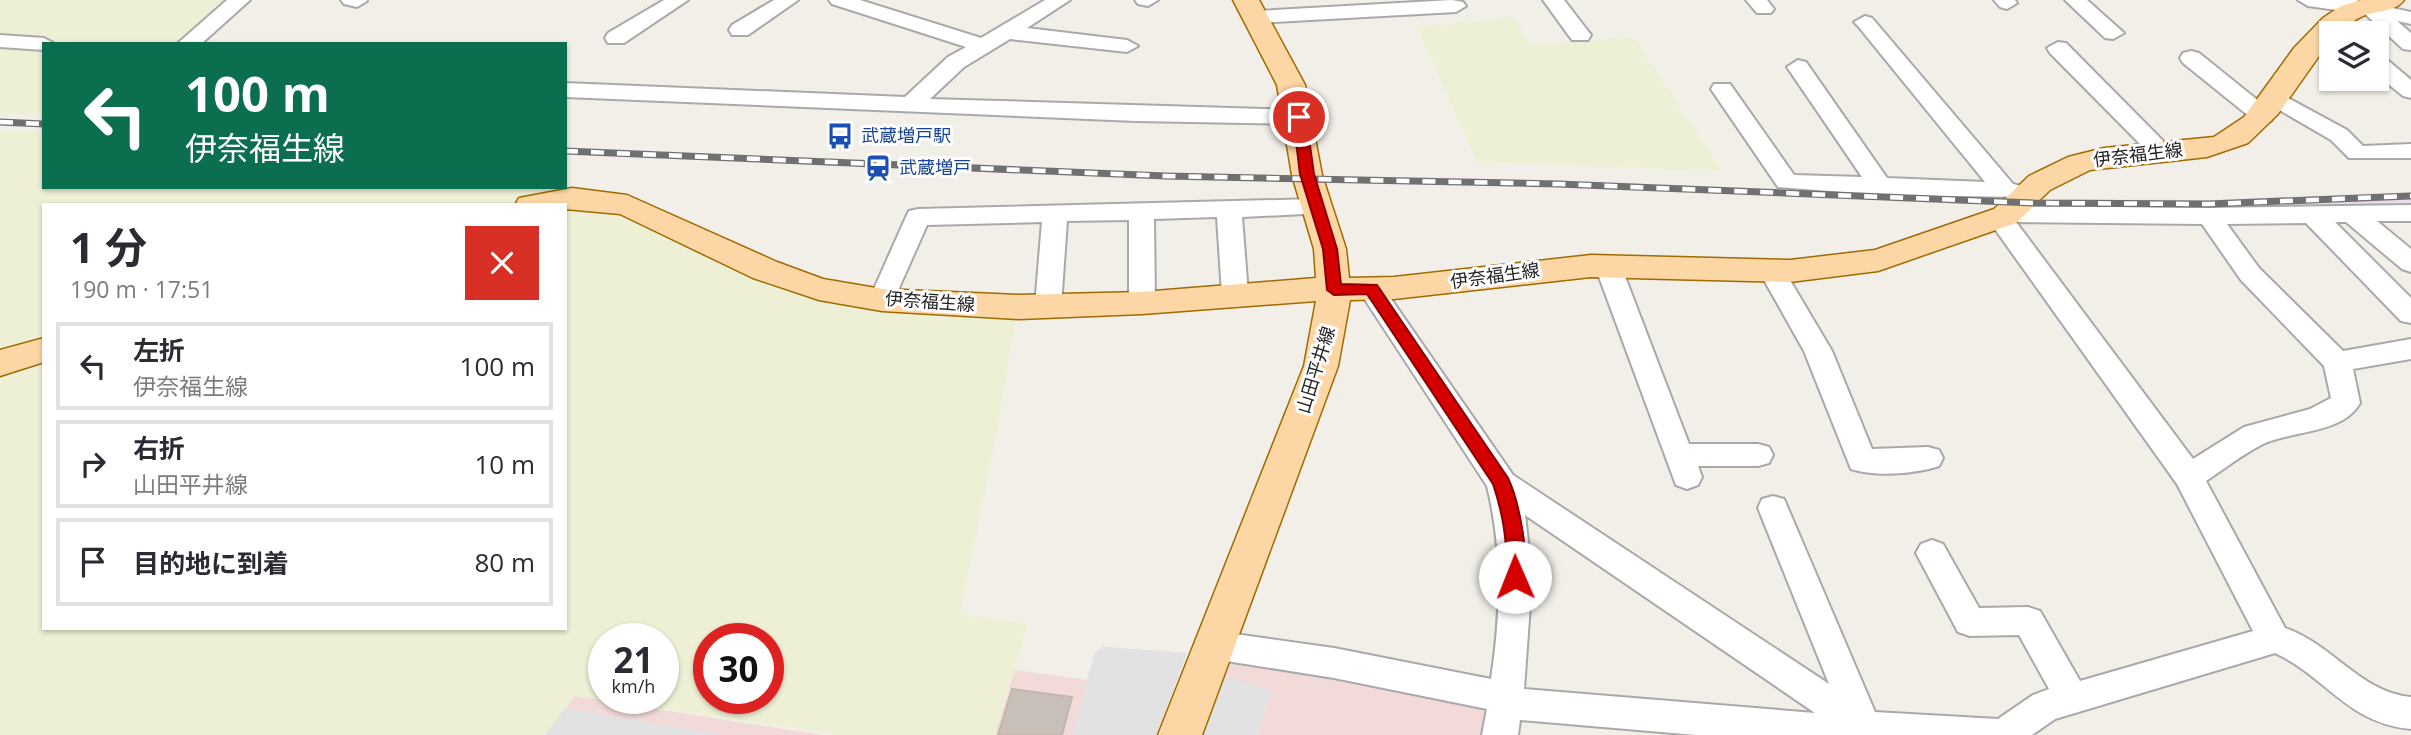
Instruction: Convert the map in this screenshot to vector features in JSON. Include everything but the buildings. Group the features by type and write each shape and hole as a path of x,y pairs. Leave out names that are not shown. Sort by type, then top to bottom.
{"main road":[{"name":"伊奈福生線","path":"2342,21 2364,3"},
{"name":"山田平井線","path":"1180,735 1321,366 1331,320 1334,290 1330,249 1307,174 1299,117 1285,70 1252,9"},
{"name":"伊奈福生線","path":"542,203 572,198 627,205 765,270 819,289 883,300 1048,306 1142,303 1477,281 1551,268 1608,266 1773,271 1878,260 2011,204 2051,175 2086,161 2200,148 2236,139 2270,107 2308,48 2319,41"},
{"path":"0,363 42,351"}],"street":[{"path":"190,42 240,0"},
{"path":"351,0 357,1"},
{"path":"616,38 678,0"},
{"path":"740,30 788,0"},
{"path":"839,0 982,45"},
{"path":"911,104 956,62 1060,0"},
{"path":"1553,0 1580,36"},
{"path":"2075,0 2113,33"},
{"path":"2308,0 2364,3 2411,18"},
{"path":"2364,3 2411,44"},
{"path":"1252,9 1455,6"},
{"path":"1214,645 1334,663 1506,697 1516,705 1847,732 2016,731 2045,706 2266,642 2270,630 2189,477 2011,204 1902,63 1865,22"},
{"path":"1003,32 1127,46"},
{"path":"0,41 42,44"},
{"path":"2058,48 2160,151"},
{"path":"2191,58 2270,107 2339,135 2357,153 2411,150"},
{"path":"1798,67 1881,187"},
{"path":"2389,73 2411,91"},
{"path":"1722,89 1787,182 1881,187 2011,204 2209,216 2411,213"},
{"path":"567,90 1150,115 1299,117"},
{"path":"883,300 918,217 1316,207"},
{"path":"1229,209 1236,295"},
{"path":"1141,211 1142,303"},
{"path":"1048,306 1055,214"},
{"path":"2353,215 2411,263"},
{"path":"2189,477 2254,435 2319,418 2346,403 2337,362 2250,274 2209,216"},
{"path":"2314,216 2411,314"},
{"path":"1608,266 1682,466 1758,455"},
{"path":"1773,271 1818,351 1862,461 1928,457"},
{"path":"1371,289 1502,482 1509,506 1515,550 1514,630 1500,735"},
{"path":"2337,362 2411,349"},
{"path":"1502,482 1867,731"},
{"path":"1773,508 1867,731"},
{"path":"1932,553 1970,622 2028,621 2071,697"},
{"path":"2269,636 2299,649 2365,701 2392,718"}],"shaded area":[{"path":"2411,192 2411,204 2203,210 2029,209 2038,199 2209,200"},
{"path":"1103,647 1187,653 1156,735 995,735 1015,670 1087,680 1095,653"},
{"path":"1103,647 1187,653 1156,735 1073,735 1095,653"},
{"path":"1233,657 1482,703 1492,714 1488,735 1203,735"},
{"path":"1225,677 1272,691 1257,735 1203,735"},
{"path":"574,696 588,698 588,714 679,713 822,735 545,735"},
{"path":"565,708 723,735 545,735"}],"green space":[{"path":"0,0 233,0 184,42 69,42 0,37"},
{"path":"1513,17 1531,45 1633,37 1722,171 1477,162 1417,27"},
{"path":"0,45 42,48 42,115 0,113"},
{"path":"0,131 42,132 42,189 537,189 565,193 524,203 42,203 42,347 0,359"},
{"path":"567,206 618,208 756,273 1017,311 1000,416 960,615 1028,623 995,735 839,735 697,714 784,714 784,623 693,623 693,713 679,711 679,623 588,623 588,698 575,696 546,735 0,735 0,367 42,356 42,630 567,630"}],"railway":[{"path":"0,122 42,124"},
{"path":"567,151 1165,176 1558,184 2034,203 2209,204 2411,196"}],"place":[{"name":"武蔵増戸駅","path":"840,136"},
{"name":"武蔵増戸","path":"878,168"}],"route":[{"path":"1299,117 1307,174 1330,249 1334,290 1371,289 1428,369 1502,482 1509,506 1515,550 1515,577"}]}
